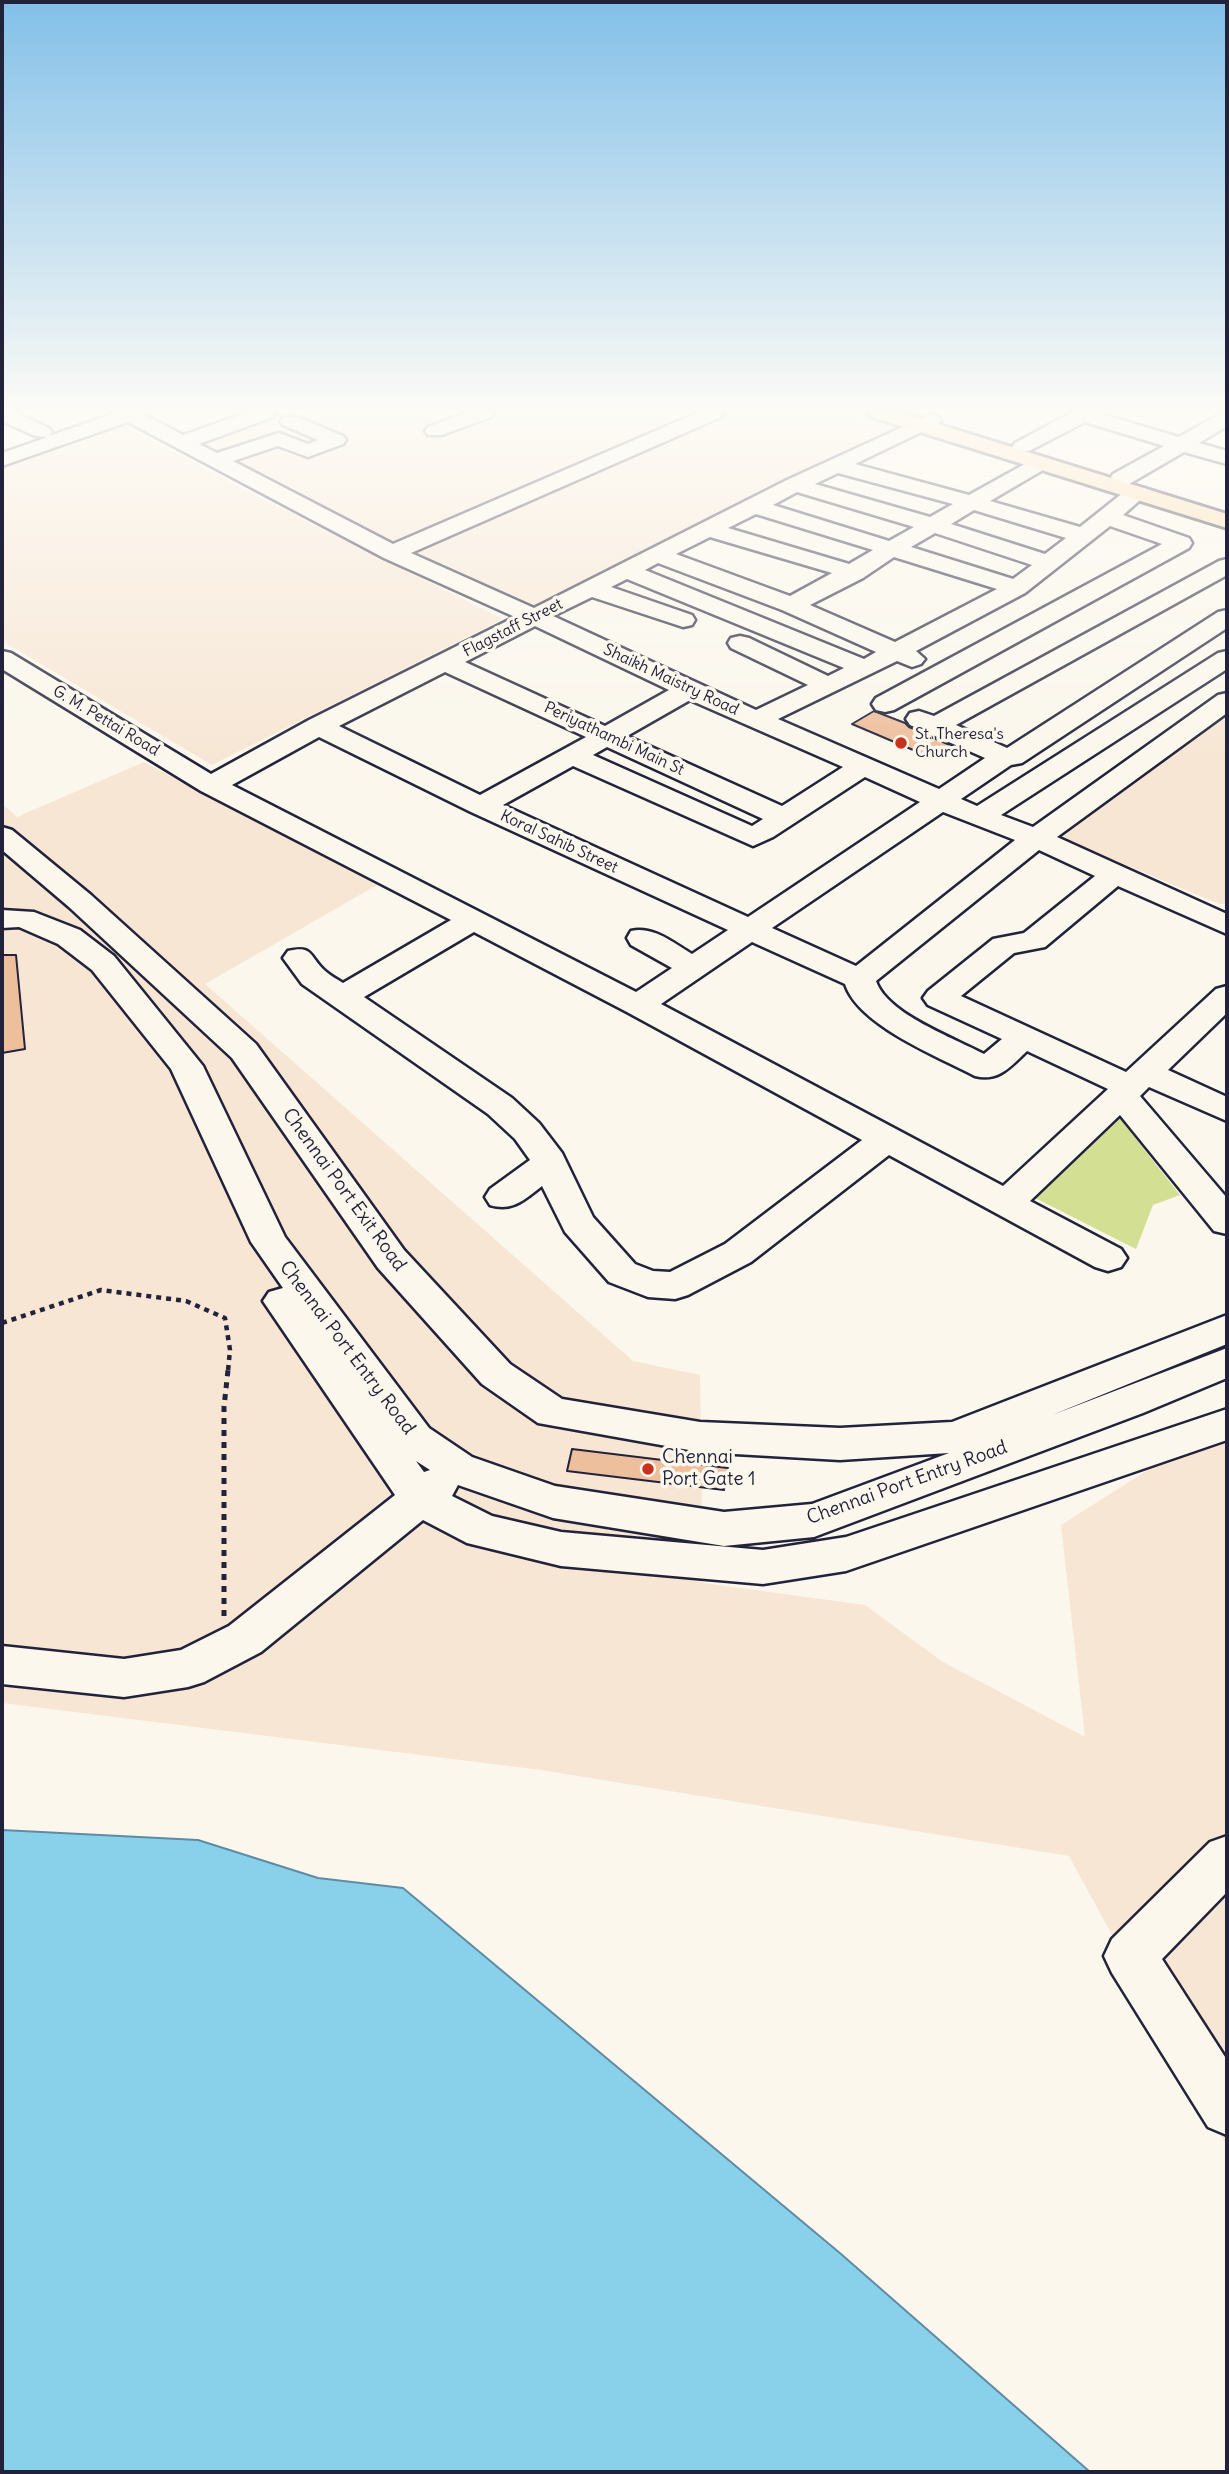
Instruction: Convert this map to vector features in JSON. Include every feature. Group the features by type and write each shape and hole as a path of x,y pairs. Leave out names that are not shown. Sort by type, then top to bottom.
{"street":[{"name":"Shaikh Maistry Road","path":"345,528 393,554 689,690 941,798 979,817 1036,838 1227,925"},
{"path":"393,554 451,528"},
{"name":"Flagstaff Street","path":"211,785 318,726 708,528"},
{"path":"710,528 855,573"},
{"path":"827,528 1017,588"},
{"path":"791,606 855,573 927,528"},
{"path":"943,528 1049,563"},
{"path":"1063,528 1152,559"},
{"path":"758,719 865,668 1017,588 1094,528"},
{"path":"885,704 1181,543 1140,528"},
{"path":"730,583 787,552"},
{"path":"657,555 791,606 942,673"},
{"path":"935,726 1227,566"},
{"path":"626,570 865,668"},
{"path":"590,588 655,608 1005,757 1012,757 1226,618"},
{"name":"G. M. Pettai Road","path":"2,658 211,785 638,1005 1108,1258"},
{"path":"979,817 1227,658"},
{"name":"Periyathambi Main St","path":"445,662 782,817"},
{"path":"1185,687 1226,701"},
{"path":"481,806 689,690"},
{"path":"1024,1037 987,1069 882,1013 865,997 859,979 1036,838 1226,701"},
{"name":"Koral Sahib Street","path":"318,726 481,806 859,979"},
{"path":"1052,730 1141,763"},
{"path":"574,756 743,845 865,765"},
{"path":"638,1005 1005,757"},
{"name":"Chennai Port Exit Road","path":"2,836 80,901 244,1051 391,1259 496,1374 552,1412 700,1437 840,1444 955,1437 1116,1390"},
{"path":"1115,874 1034,940 1004,946 940,998 1133,1085 1227,1110"},
{"path":"12,918 80,901"},
{"name":"Chennai Port Entry Road","path":"12,918 69,937 103,963 186,1066 269,1242 415,1439 457,1468 553,1503 724,1529 814,1520 1116,1390"},
{"path":"342,997 473,920"},
{"path":"642,938 694,968"},
{"path":"299,958 313,977 500,1106 527,1131 544,1153 578,1223 622,1273 648,1284 675,1286 738,1253 887,1139"},
{"path":"1006,1203 1227,996"},
{"path":"1133,1085 1227,1222"},
{"path":"503,1197 548,1164"},
{"path":"255,1213 257,1265 419,1499 482,1531 561,1549 763,1567 846,1554 1227,1424"},
{"path":"1116,1390 1227,1329"},
{"path":"1116,1390 1227,1362"},
{"path":"2,1665 124,1678 188,1668 245,1639 457,1468"},
{"path":"1227,1858 1130,1956 1227,2108"}],"path":[{"path":"2,1323 101,1290 186,1301 225,1318 230,1350 224,1407 224,1650"}],"shaded area":[{"path":"2,528 322,528 503,619 212,765 2,641"},
{"path":"361,528 691,528 523,610"},
{"path":"1227,716 1227,904 1219,904 1057,836"},
{"path":"144,762 377,885 205,984 633,1361 700,1375 703,1583 865,1605 943,1662 1085,1737 1061,1525 1227,1420 1227,2147 1069,1856 541,1770 2,1703 2,804 17,817"}],"green space":[{"path":"1118,1116 1180,1195 1153,1205 1136,1249 1035,1198"}],"water":[{"path":"2,1830 198,1840 318,1878 403,1888 841,2254 1090,2472 2,2472"}],"building":[{"path":"874,711 952,746 932,758 852,724"},
{"path":"2,955 16,955 25,1049 2,1053"},
{"name":"Chennai Port Gate 1","path":"572,1449 728,1468 724,1490 567,1471"}],"place":[{"name":"St. Theresa's Church","path":"901,743"},
{"name":"Chennai Port Gate 1","path":"648,1469"}]}
